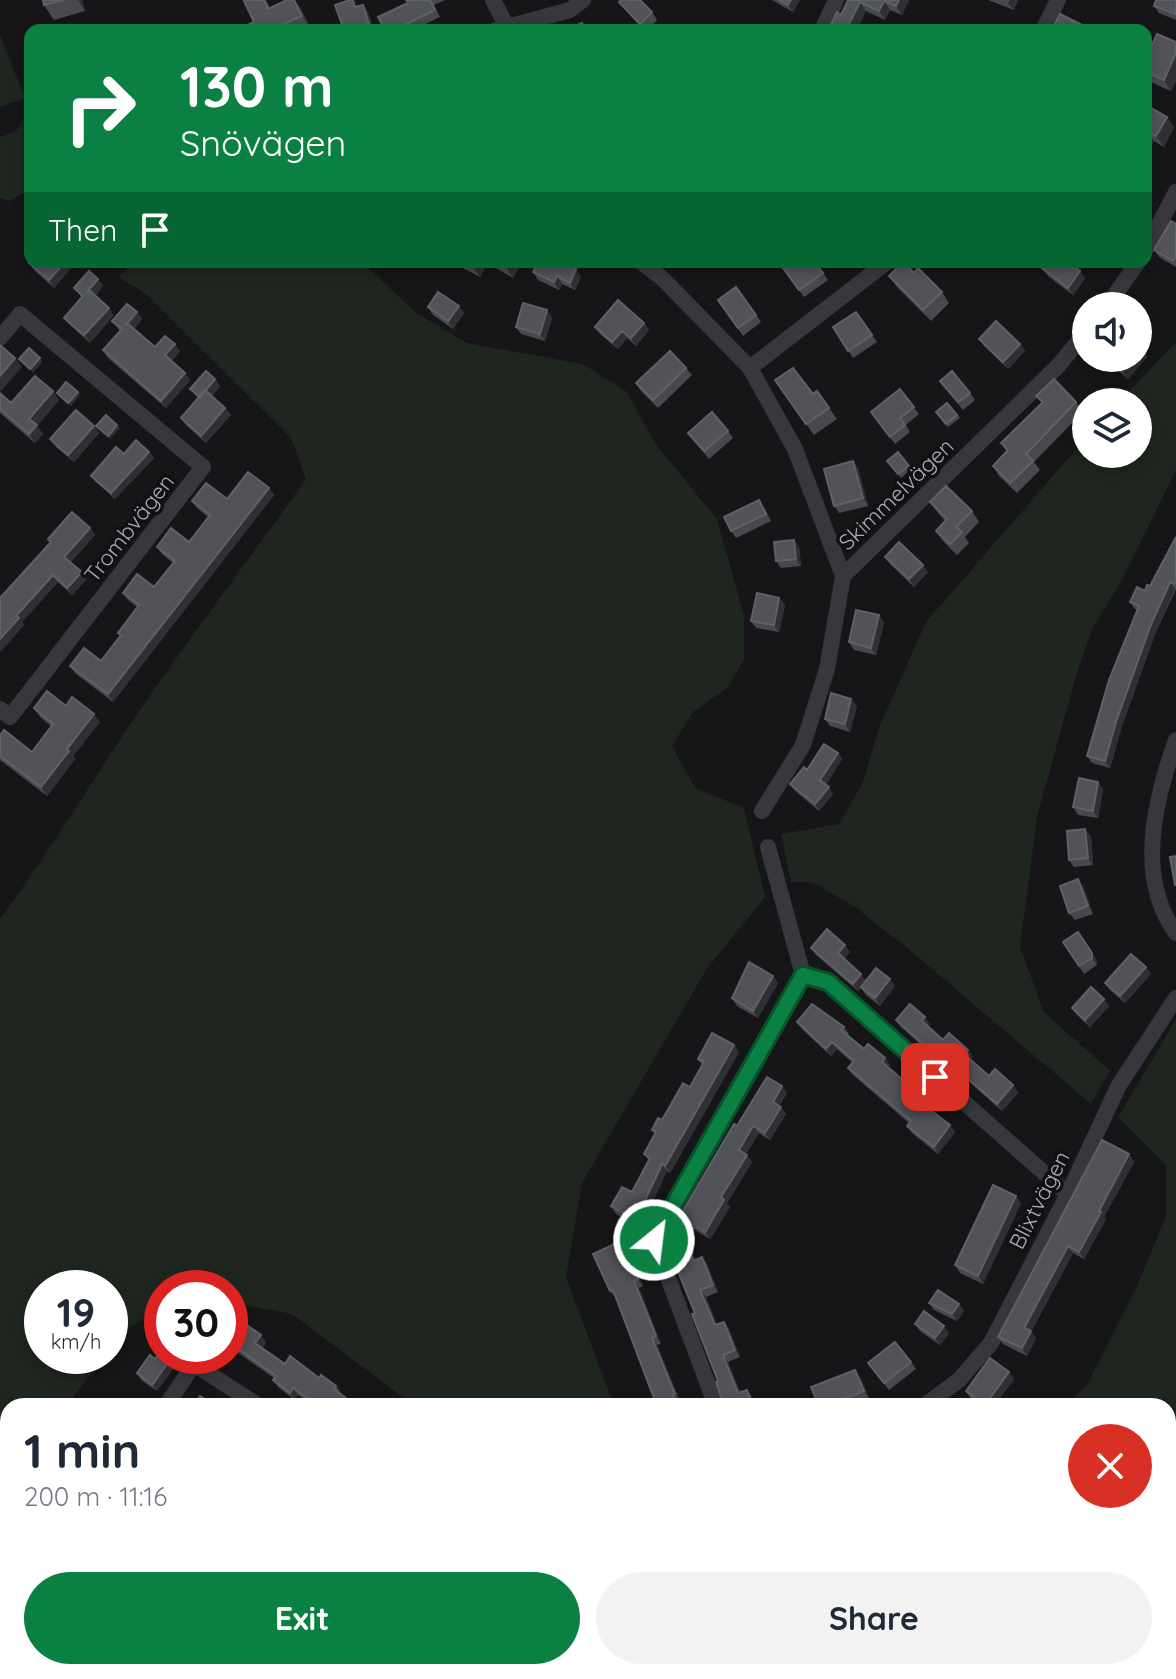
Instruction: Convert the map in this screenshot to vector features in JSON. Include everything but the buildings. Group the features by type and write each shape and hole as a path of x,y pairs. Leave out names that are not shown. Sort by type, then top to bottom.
{"street":[{"path":"493,0 500,24"},
{"path":"516,24 570,10 583,0"},
{"path":"825,24 836,0"},
{"path":"1046,24 1058,0"},
{"path":"1152,238 1176,192"},
{"path":"649,268 750,368 795,449 843,576"},
{"path":"750,368 879,268"},
{"path":"1117,292 1134,268"},
{"name":"Trombvägen","path":"0,338 20,314 203,467 10,717 0,709"},
{"name":"Skimmelvägen","path":"762,811 803,745 827,669 843,576 1072,349"},
{"path":"1176,740 1154,818 1152,875 1167,921 1176,933"},
{"path":"713,1398 654,1240 803,975 768,847"},
{"path":"803,975 828,982 1068,1194"},
{"name":"Blixtvägen","path":"935,1398 959,1380 991,1343 1068,1194 1119,1085 1176,998"},
{"path":"171,1398 194,1364 247,1398"}],"shaded area":[{"path":"0,35 24,98 0,107"},
{"path":"24,119 24,192 9,201 0,198 0,137 15,132"},
{"path":"128,268 368,268 415,312 467,343 583,364 627,392 655,443 717,519 744,616 744,659 728,687 693,712 672,746 695,788 744,808 765,897 706,970 582,1183 566,1277 611,1398 404,1398 292,1314 248,1305 248,1270 144,1270 144,1318 128,1329 128,1270 24,1270 24,1374 92,1374 72,1398 0,1398 0,919 147,700 306,479 291,438 146,294 118,277"},
{"path":"1176,342 1176,470 1121,582 1092,629 1076,676 1037,817 1020,947 1044,1012 1110,1071 1091,1104 855,907 812,882 791,882 781,834 839,824 863,782 879,728 926,622 1072,454 1072,468 1152,468 1152,388 1132,388 1148,372 1152,372 1152,367"},
{"path":"1176,1019 1176,1398 1073,1398 1087,1385 1137,1286 1166,1216 1166,1165 1118,1117"}],"route":[{"path":"654,1240 803,975 828,982 935,1077"}]}
